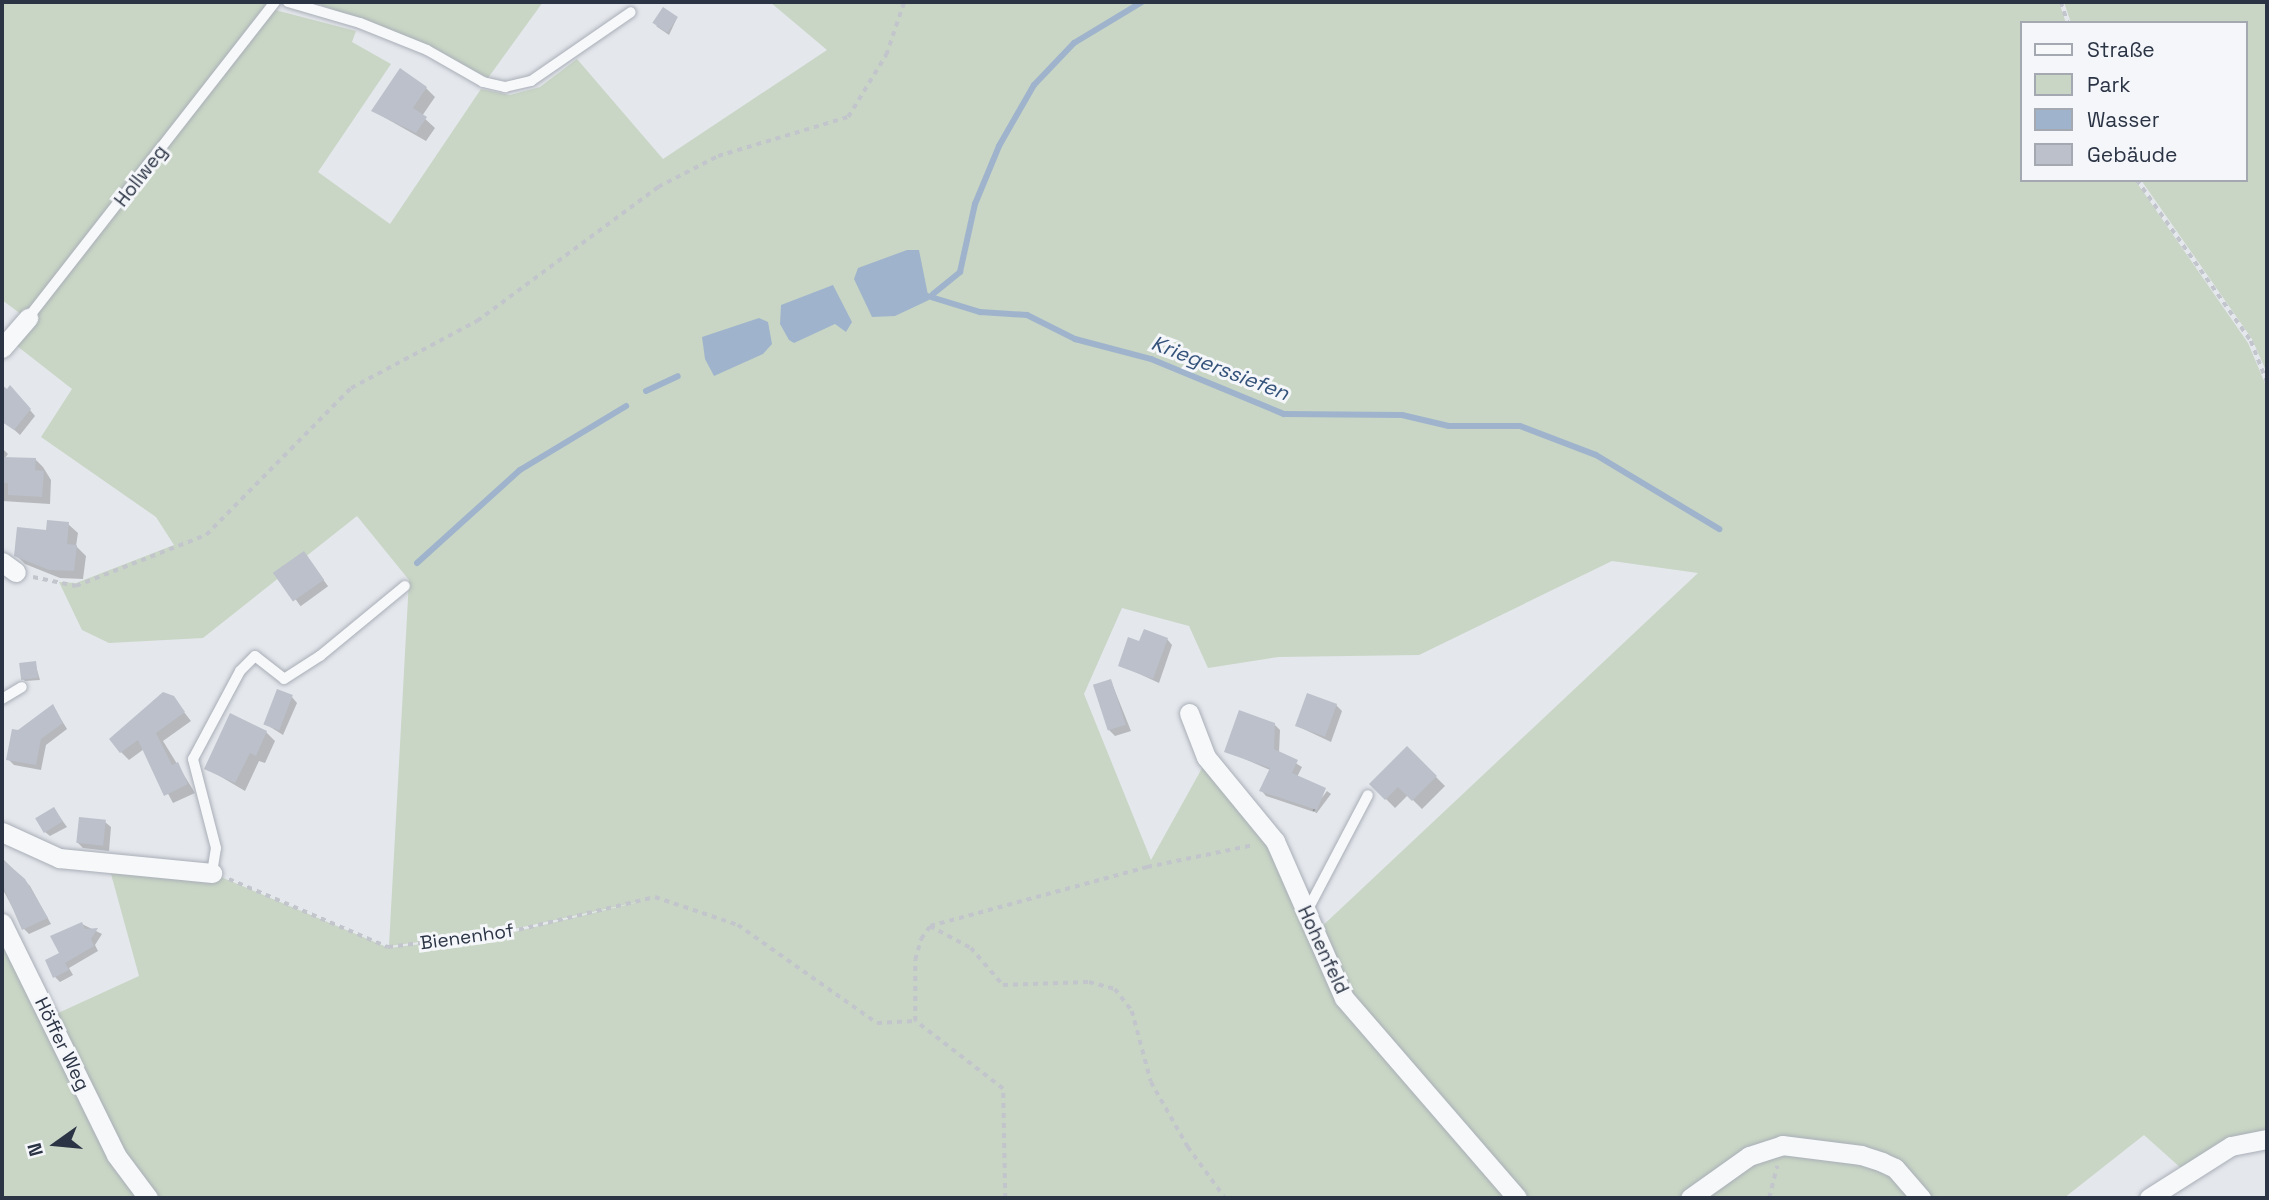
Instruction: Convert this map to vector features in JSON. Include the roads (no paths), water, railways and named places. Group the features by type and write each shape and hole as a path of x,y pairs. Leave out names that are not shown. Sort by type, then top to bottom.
{"street":[{"name":"Hollweg","path":"2,348 28,318"},
{"name":"Hohenfeld","path":"1189,713 1206,757 1275,841 1345,998 1517,1198"},
{"path":"2,832 59,858 212,873"},
{"name":"Höffer Weg","path":"2,923 116,1155 148,1198"},
{"path":"2149,1198 2231,1146 2267,1139"},
{"path":"1690,1198 1749,1156 1782,1145 1861,1155 1882,1162 1895,1168 1921,1198"}],"lane":[{"name":"Hollweg","path":"28,318 275,2"},
{"path":"288,2 360,23 427,50 483,82 505,87 531,81 631,12"},
{"path":"212,873 216,848 193,759 240,671 255,656 284,679 320,656 405,586"},
{"path":"2,699 22,687"},
{"path":"1306,913 1368,795"}],"water":[{"path":"907,250 919,250 929,300 895,316 872,317 854,279 858,268"},
{"path":"833,285 852,322 846,332 835,324 794,343 789,340 780,324 781,305"},
{"path":"759,318 768,322 772,344 763,354 714,376 705,359 702,337"}],"waterway":[{"path":"933,294 960,272 975,204 999,146 1034,85 1074,43 1142,2"},
{"name":"Kriegerssiefen","path":"921,294 980,312 1027,315 1075,339 1151,359 1284,414 1402,415 1449,426 1520,426 1596,455 1719,529"},
{"name":"Kriegerssiefen","path":"646,391 678,376"},
{"name":"Kriegerssiefen","path":"417,563 520,470 626,406"}]}
